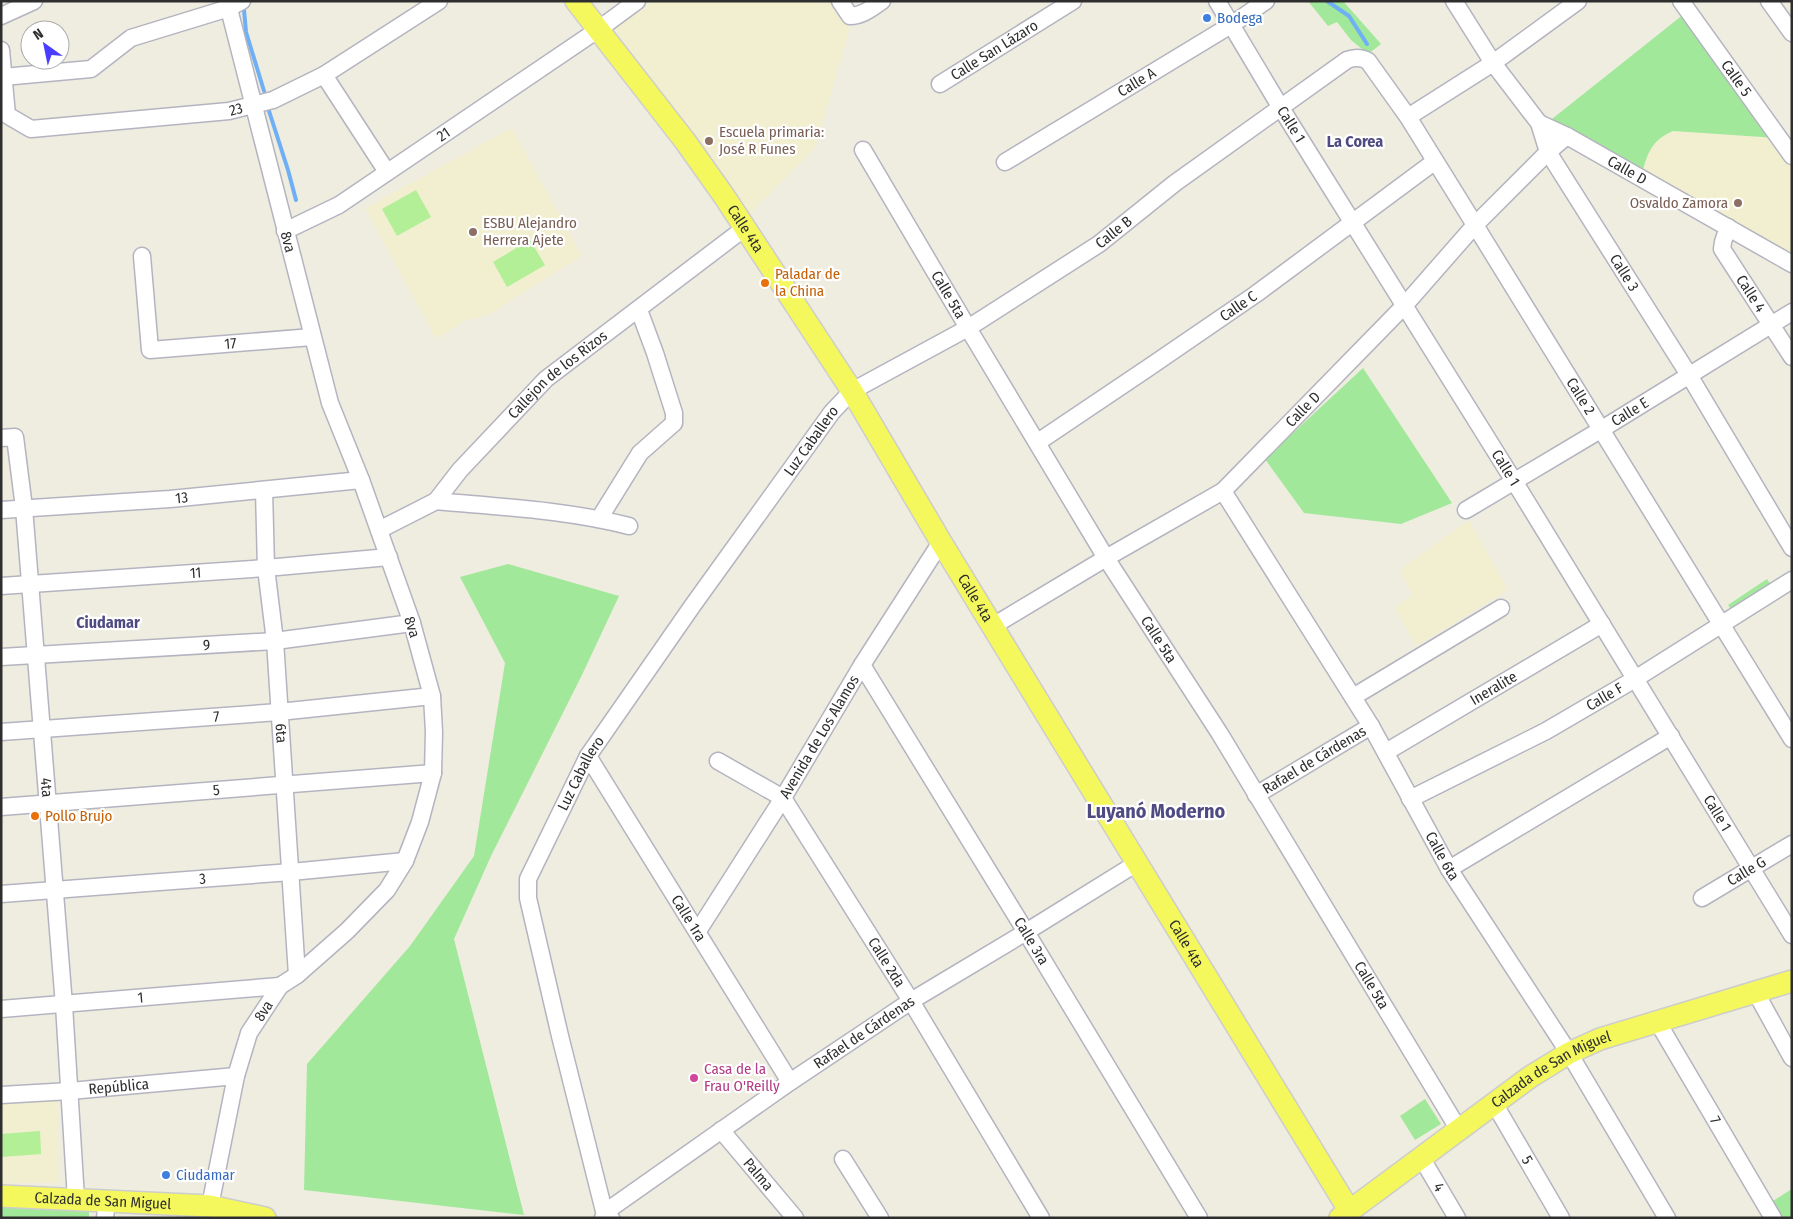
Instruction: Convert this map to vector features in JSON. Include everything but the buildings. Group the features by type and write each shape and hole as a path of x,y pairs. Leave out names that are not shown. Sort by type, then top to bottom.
{"main road":[{"name":"Calle 4ta","path":"576,1 685,141 746,227 852,391 1348,1215"},
{"name":"Calzada de San Miguel","path":"1348,1215 1421,1157 1494,1103 1530,1077 1569,1053 1600,1039 1792,981"},
{"name":"Calzada de San Miguel","path":"1,1196 76,1199 106,1209 210,1206 265,1218"}],"street":[{"path":"1,16 34,1"},
{"name":"23","path":"4,77 7,116 31,129 228,111 273,100 324,75 439,1"},
{"name":"21","path":"285,230 339,205 599,30 638,1"},
{"path":"840,1 850,16 863,13 882,1"},
{"name":"Calle San Lázaro","path":"940,84 1073,1"},
{"name":"Calle 1","path":"1217,1 1281,108 1602,624 1792,935"},
{"name":"Calle A","path":"1005,162 1231,25 1266,1"},
{"name":"Calle 3","path":"1454,1 1493,63 1539,123 1548,152 1689,375 1792,548"},
{"name":"Calle 5","path":"1681,1 1792,156"},
{"path":"1770,1 1792,34"},
{"path":"1408,117 1493,63 1575,2"},
{"path":"1,50 4,77 91,69 131,38 232,3"},
{"name":"8va","path":"210,1206 236,1076 249,1033 280,986 297,975 348,931 386,890 405,862 420,822 433,773 434,732 432,696 412,623 361,480 330,402 253,106 232,3"},
{"name":"Calle B","path":"852,391 968,328 1098,244 1175,183 1342,63 1354,58 1362,58"},
{"name":"Calle 2","path":"1362,58 1372,66 1408,117 1434,162 1602,429 1792,739"},
{"path":"324,75 387,172"},
{"name":"Calle D","path":"1539,123 1788,258"},
{"name":"Calle D","path":"993,626 1223,491 1404,306 1475,225 1566,136"},
{"name":"Calle 5ta","path":"863,150 1106,558 1220,734 1459,1130"},
{"name":"Calle C","path":"1038,442 1233,310 1434,162"},
{"name":"Callejon de los Rizos","path":"379,530 436,501 460,470 546,379 746,227"},
{"name":"Calle 4","path":"1728,227 1722,249 1792,357"},
{"name":"17","path":"142,256 150,350 312,337"},
{"path":"599,519 640,453 674,423 674,413 666,387 639,310"},
{"name":"Calle E","path":"1466,510 1792,312"},
{"name":"Luz Caballero","path":"606,1217 560,1036 528,898 528,879 588,756 693,605 832,412 852,391"},
{"name":"4ta","path":"8,437 24,508 64,1005 76,1199"},
{"name":"13","path":"1,510 170,499 361,480"},
{"name":"6ta","path":"264,490 266,568 275,641 292,872 297,975"},
{"name":"Calle 6ta","path":"1223,491 1371,726 1449,869 1569,1053 1667,1218"},
{"path":"436,501 540,511 599,519 629,526"},
{"name":"Avenida de Los Alamos","path":"698,931 784,798 862,666 942,542"},
{"name":"11","path":"1,586 266,568 389,557"},
{"name":"Calle F","path":"1410,799 1546,731 1635,679 1792,580"},
{"path":"1353,697 1501,608"},
{"name":"9","path":"1,657 275,641 412,623"},
{"name":"Ineralite","path":"1386,752 1602,624"},
{"name":"Calle 3ra","path":"862,666 1199,1218"},
{"name":"7","path":"1,732 279,712 432,696"},
{"name":"Rafael de Cárdenas","path":"1256,795 1371,726"},
{"path":"1449,869 1671,736"},
{"name":"Calle 1ra","path":"588,756 790,1082"},
{"name":"Calle 2da","path":"718,761 784,798 911,1001 1041,1218"},
{"name":"5","path":"1,807 433,773"},
{"name":"Calle G","path":"1702,898 1792,844"},
{"name":"3","path":"1,894 405,862"},
{"name":"Rafael de Cárdenas","path":"606,1217 611,1208 721,1130 911,1001 1137,863"},
{"name":"1","path":"1,1009 280,986"},
{"path":"1755,991 1792,1058"},
{"name":"7","path":"1657,1022 1773,1218"},
{"name":"República","path":"1,1095 70,1091 236,1076"},
{"name":"5","path":"1494,1103 1561,1218"},
{"name":"Palma","path":"721,1130 795,1218"},
{"name":"4","path":"1421,1157 1457,1218"},
{"path":"843,1159 880,1218"}],"shaded area":[{"path":"652,1 832,1 850,28 815,148 748,216 615,29"},
{"name":"ESBU Alejandro Herrera Ajete","path":"512,128 582,256 488,315 466,320 436,339 365,208"},
{"name":"Osvaldo Zamora","path":"1673,131 1777,138 1792,156 1792,251 1782,258 1641,178 1648,153 1661,136"},
{"path":"1469,520 1508,590 1416,646 1395,608 1413,595 1399,570"},
{"path":"57,1100 59,1183 1,1183 1,1104"}],"green space":[{"path":"1308,1 1343,1 1381,44 1368,54 1351,40 1337,22 1328,26"},
{"path":"1684,14 1777,138 1673,131 1660,138 1652,147 1642,173 1552,119"},
{"path":"416,190 431,217 397,236 382,209"},
{"path":"530,240 545,265 507,287 493,262"},
{"path":"1363,368 1452,503 1401,524 1304,513 1265,459"},
{"path":"508,564 619,596 581,677 491,856 454,939 524,1215 304,1190 307,1064 410,946 474,856 505,663 460,577"},
{"path":"1767,579 1771,585 1732,611 1728,605"},
{"path":"1425,1099 1441,1124 1415,1140 1400,1116"},
{"path":"40,1131 41,1154 1,1157 1,1134"},
{"path":"1792,1189 1792,1218 1777,1218 1768,1204"},
{"path":"1,1207 89,1211 89,1218 1,1218"}],"waterway":[{"path":"1327,1 1349,16 1367,44"},
{"path":"244,10 246,32 264,91"},
{"path":"269,111 296,200"}],"place":[{"name":"Bodega","path":"1207,18"},
{"name":"Escuela primaria: José R Funes","path":"709,141"},
{"name":"Osvaldo Zamora","path":"1738,203"},
{"name":"ESBU Alejandro Herrera Ajete","path":"473,232"},
{"name":"Paladar de la China","path":"765,283"},
{"name":"Pollo Brujo","path":"35,816"},
{"name":"Casa de la Frau O'Reilly","path":"694,1078"},
{"name":"Ciudamar","path":"166,1175"}],"district":[{"name":"La Corea","path":"1355,141"},
{"name":"Ciudamar","path":"108,622"},
{"name":"Luyanó Moderno","path":"1156,811"}]}
